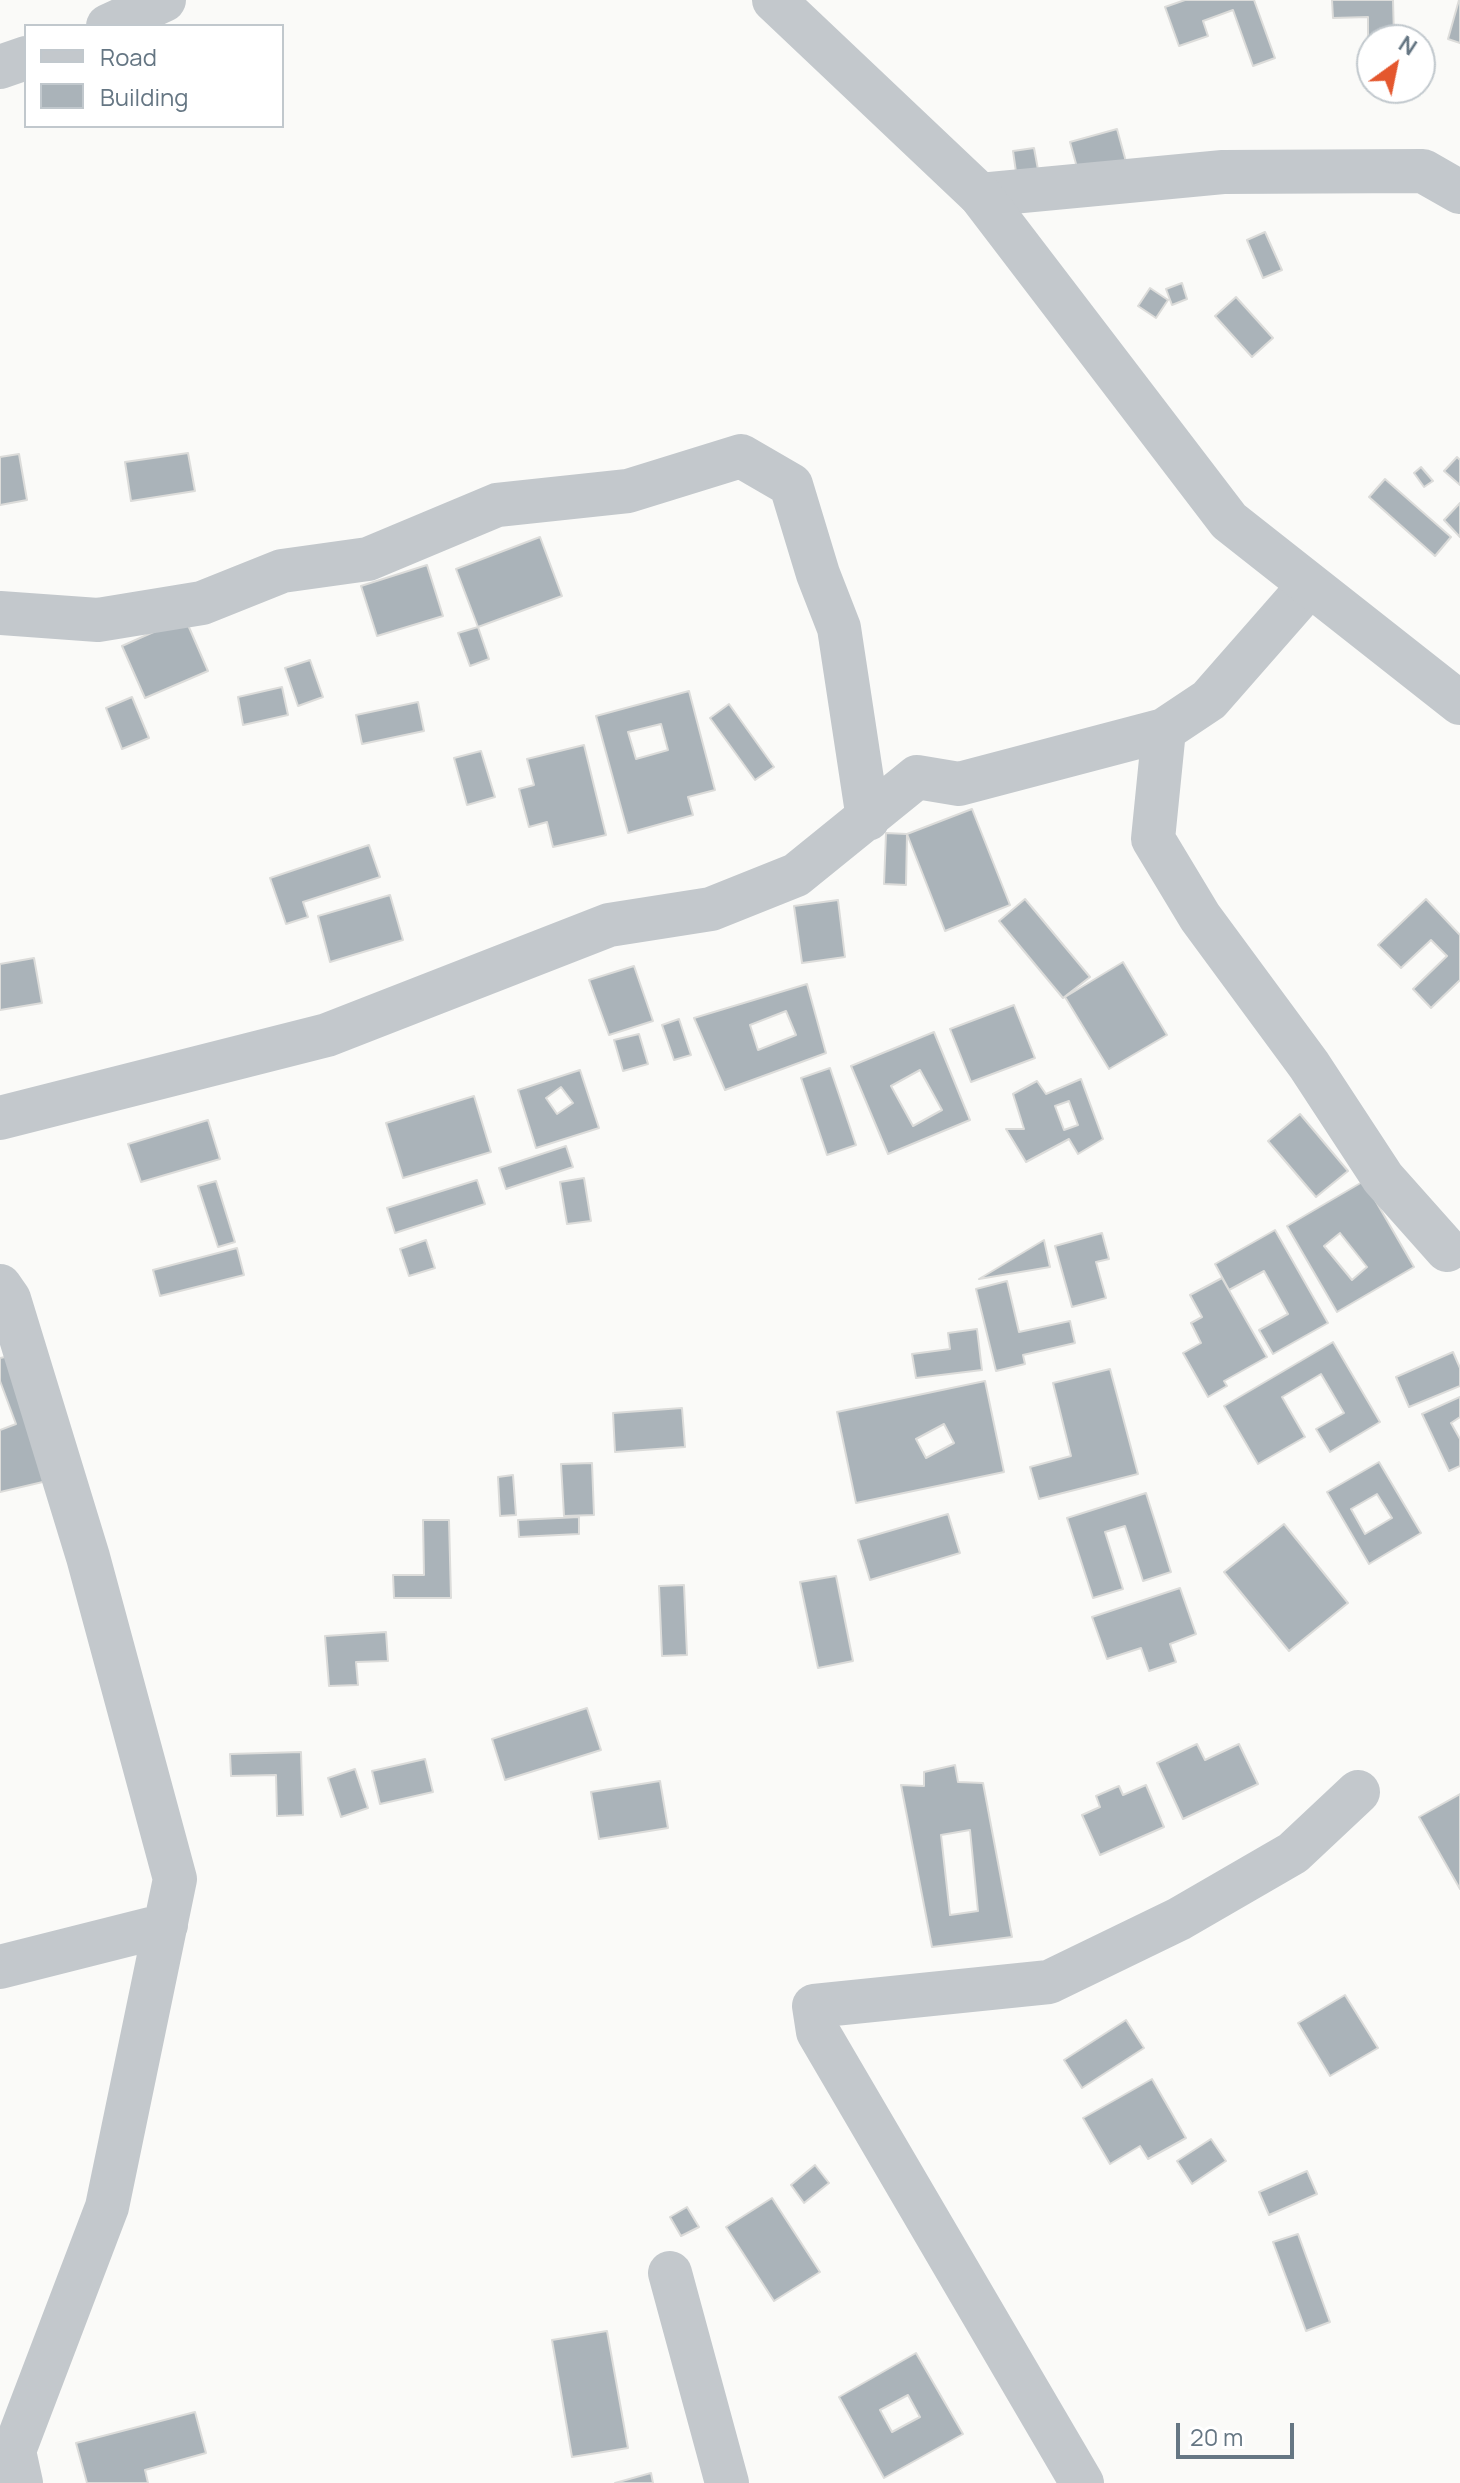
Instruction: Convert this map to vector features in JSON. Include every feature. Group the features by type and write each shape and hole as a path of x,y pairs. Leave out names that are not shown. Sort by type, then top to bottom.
{"street":[{"path":"112,24 164,0"},
{"path":"774,0 980,195 1229,521 1460,703"},
{"path":"0,67 24,59"},
{"path":"980,195 1223,172 1423,171 1460,192"},
{"path":"0,613 98,620 202,603 282,571 368,559 497,505 628,491 741,456 791,485 818,574 839,628 853,702 868,819"},
{"path":"0,1118 327,1035 609,925 711,909 796,875 917,777 959,784 1164,730 1209,700 1309,586"},
{"path":"1164,730 1153,839 1200,917 1309,1065 1383,1178 1447,1250"},
{"path":"0,1286 9,1299 88,1557 175,1879 107,2207 14,2451 21,2483"},
{"path":"1082,2483 818,2032 814,2006 1049,1982 1179,1919 1293,1853 1358,1792"},
{"path":"0,1967 166,1925"},
{"path":"670,2273 727,2483"}],"building":[{"path":"1185,0 1254,0 1275,58 1253,66 1233,10 1203,21 1208,36 1179,46 1165,7"},
{"path":"1332,0 1393,0 1394,24 1368,24 1368,17 1333,18"},
{"path":"1460,0 1460,43 1448,39"},
{"path":"1117,129 1128,169 1081,182 1070,142"},
{"path":"1034,148 1039,175 1017,179 1013,151"},
{"path":"1265,232 1282,270 1263,278 1247,240"},
{"path":"1182,283 1187,299 1172,305 1166,289"},
{"path":"1150,288 1168,300 1156,318 1138,306"},
{"path":"1236,297 1273,338 1252,357 1215,316"},
{"path":"188,453 195,491 131,501 125,462"},
{"path":"19,454 27,500 0,505 0,457"},
{"path":"1457,457 1460,460 1460,485 1444,471"},
{"path":"1421,467 1433,481 1424,487 1414,473"},
{"path":"1385,479 1451,537 1435,556 1369,497"},
{"path":"1460,503 1460,537 1444,520"},
{"path":"540,537 562,596 478,627 456,569"},
{"path":"427,565 443,616 377,636 361,586"},
{"path":"185,618 208,671 145,698 122,646"},
{"path":"478,627 489,659 470,666 458,633"},
{"path":"310,660 323,697 298,706 285,668"},
{"path":"282,687 288,715 243,725 238,697"},
{"path":"689,691 715,790 688,797 693,815 628,833 596,716","holes":["661,724 668,750 636,759 628,732"]},
{"path":"132,697 149,738 122,749 106,708"},
{"path":"418,702 424,731 362,744 356,715"},
{"path":"729,704 774,767 755,780 710,718"},
{"path":"584,745 606,835 553,847 547,822 529,827 519,789 534,785 527,759"},
{"path":"481,751 495,797 467,805 454,758"},
{"path":"972,809 1010,905 945,931 907,834"},
{"path":"886,833 907,834 906,885 884,884"},
{"path":"369,845 380,877 303,902 308,917 286,924 270,878"},
{"path":"390,895 403,940 330,962 318,916"},
{"path":"1025,899 1090,977 1063,998 999,921"},
{"path":"1426,899 1460,935 1460,980 1431,1008 1413,989 1447,956 1431,940 1401,968 1378,945"},
{"path":"838,900 845,957 802,963 794,906"},
{"path":"34,958 42,1003 0,1010 0,964"},
{"path":"1123,962 1167,1035 1109,1069 1065,997"},
{"path":"634,966 653,1021 609,1035 589,980"},
{"path":"807,984 826,1053 725,1090 694,1018","holes":["786,1011 796,1035 758,1050 750,1025"]},
{"path":"1014,1005 1035,1058 971,1082 950,1029"},
{"path":"679,1019 691,1055 674,1060 662,1025"},
{"path":"934,1032 970,1120 888,1154 851,1066","holes":["920,1070 942,1110 913,1126 891,1086"]},
{"path":"639,1034 648,1064 623,1071 614,1040"},
{"path":"830,1068 856,1145 827,1155 801,1078"},
{"path":"580,1070 599,1128 536,1148 518,1090","holes":["561,1087 573,1103 557,1114 546,1098"]},
{"path":"1081,1079 1103,1139 1078,1154 1069,1139 1026,1162 1006,1129 1024,1129 1013,1094 1037,1081 1046,1094","holes":["1069,1101 1078,1125 1064,1130 1055,1106"]},
{"path":"474,1096 491,1152 403,1178 386,1123"},
{"path":"1300,1114 1348,1171 1316,1197 1268,1141"},
{"path":"208,1120 220,1159 141,1182 128,1144"},
{"path":"566,1146 573,1167 506,1189 499,1168"},
{"path":"584,1178 591,1221 567,1224 560,1182"},
{"path":"477,1180 485,1204 395,1233 387,1208"},
{"path":"216,1181 235,1242 218,1247 198,1186"},
{"path":"1364,1181 1414,1267 1337,1312 1287,1226","holes":["1340,1233 1367,1267 1352,1280 1324,1246"]},
{"path":"1275,1230 1328,1323 1273,1354 1259,1330 1288,1314 1264,1271 1229,1290 1215,1264"},
{"path":"1102,1233 1109,1259 1096,1262 1106,1298 1072,1307 1055,1246"},
{"path":"426,1240 435,1268 409,1276 400,1249"},
{"path":"1044,1240 1050,1267 979,1279"},
{"path":"237,1248 244,1275 160,1296 153,1270"},
{"path":"1222,1278 1267,1357 1224,1381 1227,1386 1208,1397 1183,1353 1201,1343 1191,1323 1202,1317 1190,1295"},
{"path":"1007,1281 1019,1332 1070,1321 1075,1343 1023,1355 1025,1364 996,1371 976,1289"},
{"path":"977,1329 982,1370 916,1378 912,1354 950,1349 948,1333"},
{"path":"1333,1342 1380,1422 1330,1452 1316,1429 1344,1413 1321,1374 1282,1397 1305,1437 1258,1464 1224,1406"},
{"path":"1453,1352 1460,1368 1460,1386 1409,1407 1396,1377"},
{"path":"15,1355 47,1481 0,1492 0,1430 16,1424 0,1381 0,1358"},
{"path":"1110,1369 1138,1474 1039,1499 1030,1467 1071,1456 1053,1383"},
{"path":"985,1381 1004,1472 856,1503 837,1412","holes":["944,1424 954,1443 926,1458 916,1439"]},
{"path":"1460,1397 1460,1417 1451,1423 1460,1439 1460,1466 1449,1471 1422,1414"},
{"path":"682,1408 685,1447 615,1452 613,1413"},
{"path":"1379,1462 1421,1533 1369,1564 1327,1492","holes":["1377,1494 1392,1518 1365,1534 1351,1509"]},
{"path":"592,1463 594,1515 564,1516 561,1464"},
{"path":"513,1475 516,1515 500,1516 498,1477"},
{"path":"1146,1493 1171,1572 1143,1581 1125,1526 1105,1532 1123,1589 1093,1598 1067,1518"},
{"path":"948,1514 960,1553 870,1580 858,1540"},
{"path":"579,1517 579,1534 519,1537 518,1520"},
{"path":"423,1520 449,1520 451,1598 394,1598 393,1575 424,1575"},
{"path":"1284,1524 1348,1603 1289,1651 1224,1572"},
{"path":"836,1576 853,1661 818,1668 800,1582"},
{"path":"684,1585 687,1655 662,1656 659,1586"},
{"path":"1180,1588 1196,1634 1170,1644 1176,1662 1149,1671 1141,1648 1107,1659 1092,1617"},
{"path":"386,1632 388,1661 356,1662 358,1685 329,1686 325,1636"},
{"path":"587,1708 601,1750 505,1780 492,1739"},
{"path":"1197,1744 1205,1760 1239,1744 1258,1784 1183,1819 1157,1763"},
{"path":"301,1752 303,1815 277,1816 276,1775 231,1776 230,1754"},
{"path":"425,1759 433,1792 380,1804 372,1771"},
{"path":"955,1765 958,1782 983,1783 1012,1937 932,1947 901,1785 924,1786 924,1772","holes":["970,1830 978,1911 950,1915 941,1835"]},
{"path":"355,1769 368,1808 341,1817 328,1778"},
{"path":"660,1781 668,1828 599,1839 591,1792"},
{"path":"1146,1785 1164,1827 1100,1855 1082,1815 1100,1807 1096,1796 1119,1786 1123,1795"},
{"path":"1460,1794 1460,1889 1419,1817"},
{"path":"1345,1995 1378,2048 1330,2076 1298,2023"},
{"path":"1126,2020 1144,2048 1082,2088 1064,2060"},
{"path":"1152,2079 1186,2138 1148,2159 1140,2146 1110,2164 1083,2118"},
{"path":"1211,2139 1226,2161 1192,2184 1177,2161"},
{"path":"815,2165 829,2183 804,2203 791,2185"},
{"path":"1307,2171 1317,2194 1269,2215 1259,2192"},
{"path":"772,2198 820,2272 774,2301 726,2227"},
{"path":"687,2207 699,2227 681,2236 670,2217"},
{"path":"1298,2234 1330,2322 1306,2331 1273,2242"},
{"path":"607,2331 628,2448 572,2457 552,2340"},
{"path":"916,2353 963,2434 884,2478 839,2397","holes":["908,2395 920,2417 892,2432 880,2410"]},
{"path":"195,2412 206,2453 145,2470 148,2483 87,2483 76,2443"},
{"path":"651,2473 653,2483 615,2483"}]}
